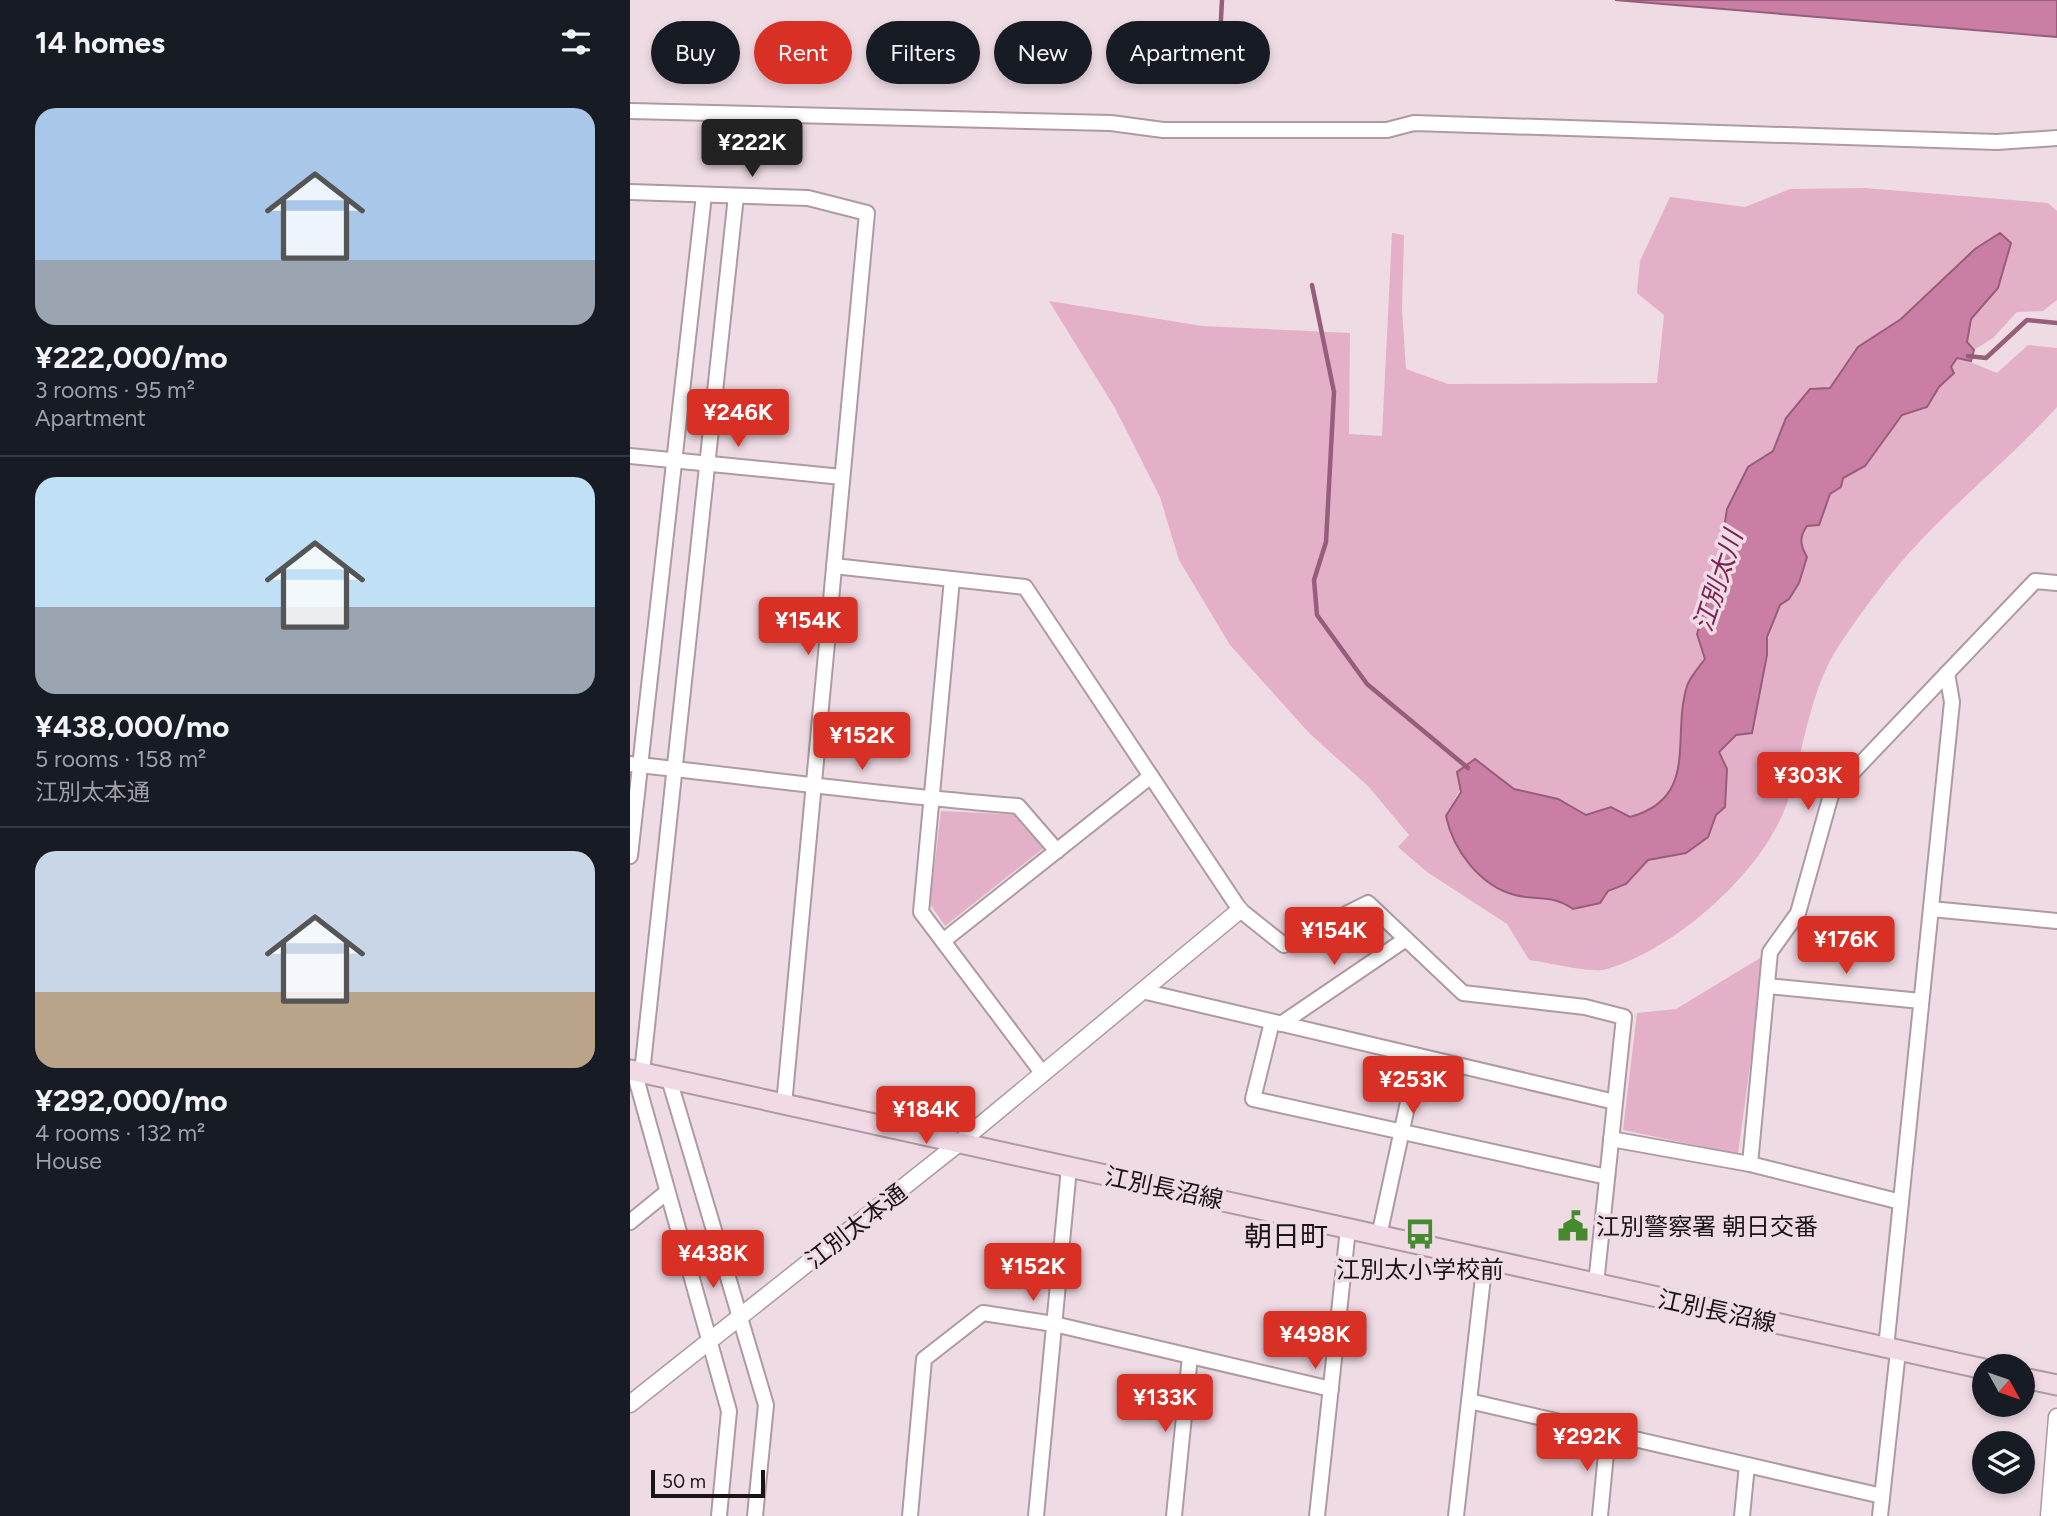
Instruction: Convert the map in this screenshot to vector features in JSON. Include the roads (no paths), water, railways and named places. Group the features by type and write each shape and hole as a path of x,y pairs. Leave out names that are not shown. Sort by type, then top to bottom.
{"main road":[{"name":"江別長沼線","path":"635,1072 1972,1367"},
{"path":"2035,1380 2057,1385"}],"street":[{"path":"630,111 1111,123 1163,130 1387,130 1414,123 1997,142 2057,138"},
{"path":"630,192 808,198 867,213 785,1105"},
{"path":"630,856 635,765 674,461 704,195"},
{"path":"719,1516 729,1411 635,1072 675,769 736,196"},
{"path":"630,456 842,477"},
{"path":"834,566 1025,587 1240,910 1284,945 1368,903 1463,993 1585,1007 1625,1017 1596,1284"},
{"path":"951,579 921,912 1043,1074"},
{"path":"1750,1164 1770,952 1798,913 1831,795 2035,581 2057,583"},
{"path":"1880,1516 1900,1202 1952,702 1947,673"},
{"path":"635,765 814,783 931,800 1018,806 1057,851"},
{"path":"943,942 1151,776"},
{"path":"1931,909 2057,921"},
{"name":"江別太本通","path":"630,1404 960,1143 1240,910"},
{"path":"1406,939 1277,1023 1253,1099 1607,1177"},
{"path":"1768,986 1921,1001"},
{"path":"1142,991 1615,1102"},
{"path":"1379,1236 1418,1056"},
{"path":"669,1079 738,1319 766,1405 755,1516"},
{"path":"1611,1139 1750,1164 1900,1202"},
{"path":"1036,1516 1069,1167"},
{"path":"630,1222 667,1192"},
{"path":"1317,1516 1348,1229"},
{"path":"1456,1516 1485,1259"},
{"path":"910,1516 924,1359 984,1313 1054,1324 1331,1389"},
{"path":"1174,1516 1190,1356"},
{"path":"1468,1401 1882,1496"},
{"path":"2049,1516 2057,1417"},
{"path":"1600,1516 1608,1433"},
{"path":"1742,1516 1747,1465"}],"water":[{"path":"1615,0 2057,0 2057,37"},
{"path":"2000,233 2011,243 1998,288 1971,319 1967,342 1974,350 1971,361 1957,358 1951,367 1954,373 1939,387 1927,407 1902,415 1865,466 1843,478 1841,487 1830,494 1819,525 1807,526 1804,530 1801,541 1807,557 1799,583 1789,599 1780,605 1767,637 1767,655 1752,733 1736,735 1719,752 1727,769 1725,807 1716,815 1708,837 1686,853 1648,860 1626,884 1608,891 1600,903 1573,909 1558,901 1515,895 1490,884 1462,854 1446,816 1461,792 1457,772 1475,759 1514,789 1558,799 1586,815 1611,807 1630,817 1652,808 1666,796 1675,781 1679,764 1687,686 1705,659 1697,634 1718,566 1727,509 1748,467 1773,451 1786,418 1810,389 1830,388 1858,347 1901,319 1975,249"}],"waterway":[{"path":"1221,21 1222,0"},
{"path":"1312,285 1334,392 1326,542 1314,580 1317,615 1367,684 1468,768"},
{"name":"江別太川","path":"1968,356 1986,358 2027,320 2057,323"}],"place":[{"name":"江別警察署 朝日交番","path":"1573,1226"},
{"name":"江別太小学校前","path":"1420,1234"}],"district":[{"name":"朝日町","path":"1286,1236"}]}
